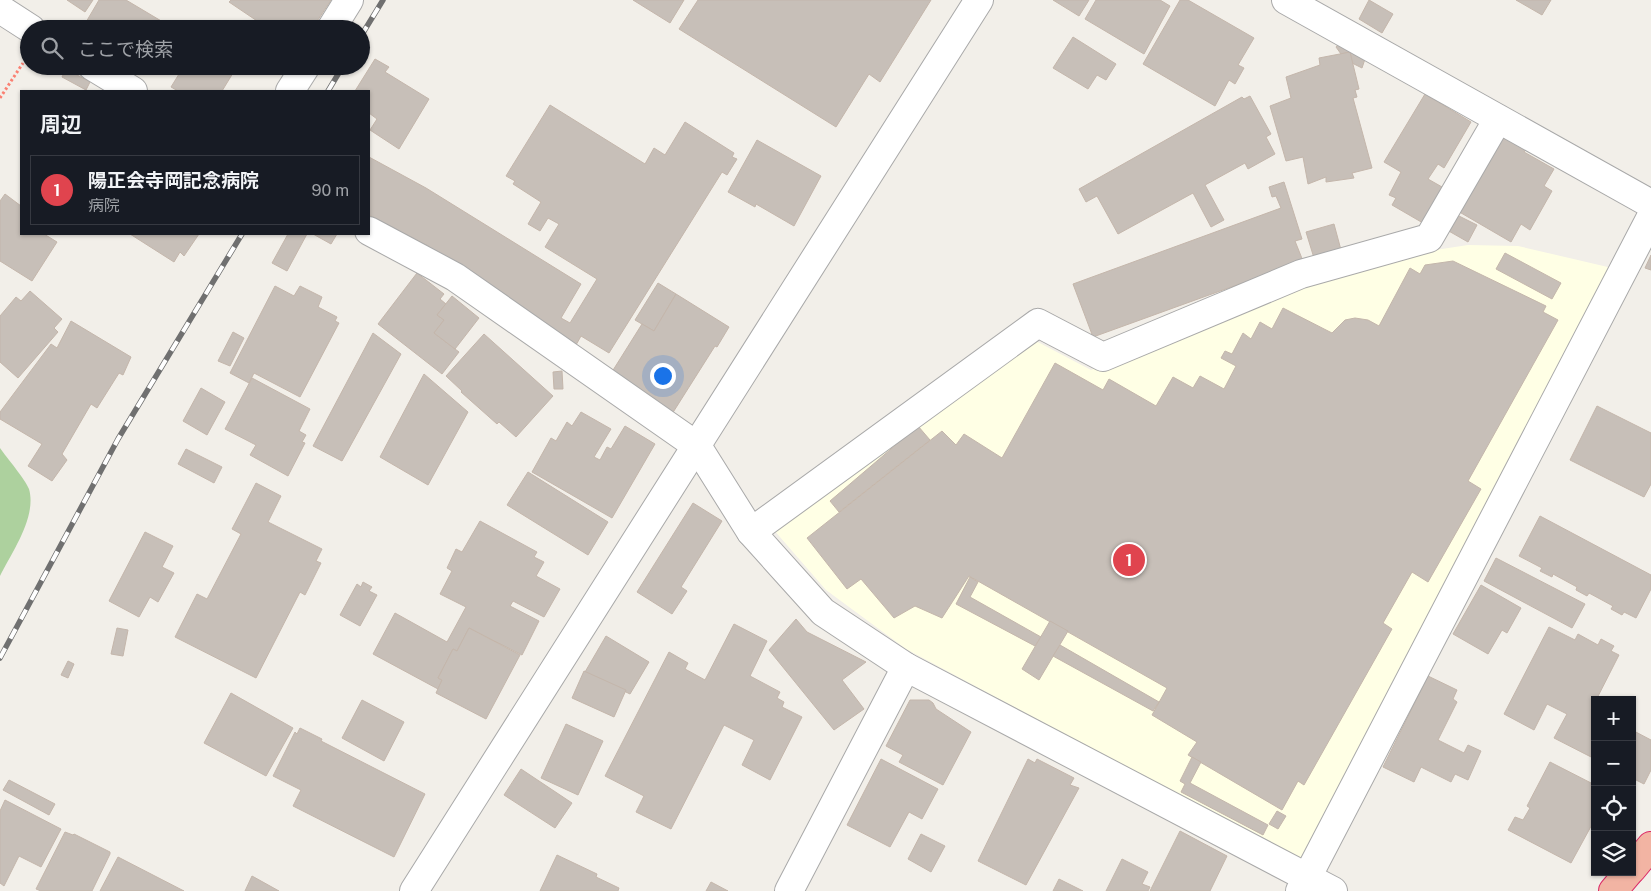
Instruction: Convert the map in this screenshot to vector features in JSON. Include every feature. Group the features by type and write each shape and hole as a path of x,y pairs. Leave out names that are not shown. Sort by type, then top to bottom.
{"highway":[{"path":"1636,864 1651,846"},
{"path":"1613,891 1626,876"}],"street":[{"path":"336,20 349,0"},
{"path":"414,891 979,0"},
{"path":"1286,0 1651,204"},
{"path":"0,10 20,22"},
{"path":"107,75 131,90"},
{"path":"291,90 300,75"},
{"path":"751,532 1038,323 1104,357 1301,274 1429,238 1498,119"},
{"path":"1303,884 1651,217"},
{"path":"370,231 454,277 697,446 751,532 823,612 906,667 1303,884 1333,891"},
{"path":"789,891 906,667"}],"path":[{"path":"0,98 20,69"}],"shaded area":[{"path":"1468,245 1518,246 1612,268 1302,861 906,649 826,590 773,529 1032,339 1091,370 1293,290 1396,256"}],"green space":[{"path":"0,448 27,485 31,500 27,523 0,576"}],"building":[{"path":"67,0 93,0 85,12"},
{"path":"99,0 126,0 160,20 87,20"},
{"path":"231,0 331,0 318,20 256,20 229,2"},
{"path":"633,0 684,0 670,23"},
{"path":"698,0 931,0 880,82 869,74 836,127 679,29"},
{"path":"1053,0 1089,0 1079,16"},
{"path":"1096,0 1160,0 1170,6 1144,54 1085,19"},
{"path":"1180,0 1188,0 1254,38 1238,65 1244,68 1235,84 1229,80 1215,106 1143,64"},
{"path":"1369,0 1393,14 1382,33 1359,19"},
{"path":"1516,0 1551,0 1542,15"},
{"path":"1073,37 1116,64 1106,80 1097,75 1088,89 1053,68"},
{"path":"1341,41 1366,56 1362,68 1352,63 1350,52 1341,54 1336,47"},
{"path":"1350,52 1359,89 1355,90 1357,97 1353,98 1372,168 1352,173 1354,178 1326,182 1326,177 1308,184 1303,157 1286,161 1270,106 1291,98 1286,77 1320,65 1319,58"},
{"path":"375,59 389,67 385,72 429,99 399,149 370,130 377,119 370,114 370,90 356,90 365,75 370,75 370,67"},
{"path":"63,75 77,75 90,82 86,90 62,77"},
{"path":"178,75 232,75 223,90 176,90 171,87"},
{"path":"1425,94 1471,122 1444,168 1438,164 1428,179 1442,187 1423,223 1392,205 1396,198 1389,195 1401,172 1384,162"},
{"path":"1250,96 1271,134 1266,137 1275,154 1248,169 1245,163 1205,185 1224,220 1211,227 1193,193 1118,234 1097,196 1086,202 1079,189 1242,97 1244,99"},
{"path":"550,105 645,164 654,148 665,155 685,122 734,153 732,157 737,159 727,175 722,172 609,353 581,336 576,345 428,252 430,247 370,216 370,158 426,188 581,284 561,318 570,323 597,279 545,247 559,224 548,218 540,231 528,224 541,202 513,184 515,181 506,176"},
{"path":"1501,135 1526,149 1524,152 1554,169 1544,186 1552,191 1530,230 1521,224 1511,242 1456,210"},
{"path":"757,140 821,176 794,226 756,204 755,207 728,192"},
{"path":"1284,182 1302,239 1295,241 1303,261 1093,337 1073,284 1281,208 1276,196 1272,197 1269,187"},
{"path":"5,194 20,205 20,235 46,235 57,242 32,281 0,261 0,201"},
{"path":"1455,214 1477,225 1468,242 1447,230"},
{"path":"1334,224 1341,250 1314,258 1306,232"},
{"path":"132,235 198,235 184,256 180,252 174,262"},
{"path":"287,235 306,235 287,271 272,263"},
{"path":"315,235 336,235 331,244"},
{"path":"1505,253 1561,283 1552,299 1496,269"},
{"path":"1651,255 1651,270 1645,268"},
{"path":"1453,261 1546,306 1543,312 1558,320 1468,481 1481,489 1428,582 1412,572 1383,623 1392,629 1304,785 1298,781 1282,810 1188,755 1197,742 1152,715 1167,688 969,576 942,618 915,606 894,618 861,579 847,589 807,538 942,431 956,445 964,434 1002,458 1055,363 1103,390 1109,379 1156,406 1173,377 1193,388 1200,376 1224,389 1236,366 1221,358 1225,351 1232,354 1243,333 1251,339 1260,322 1272,329 1283,308 1332,333 1345,320 1355,318 1368,320 1379,326 1410,268 1420,274 1425,265"},
{"path":"417,273 444,294 440,299 446,304 437,315 444,320 434,333 459,352 442,374 378,324"},
{"path":"658,283 676,294 654,331 635,320"},
{"path":"275,286 294,296 300,286 322,297 318,307 337,317 335,321 339,323 300,397 254,373 249,383 230,373"},
{"path":"30,291 62,319 54,328 58,332 18,378 0,362 0,316 16,297 21,301"},
{"path":"676,294 729,327 672,414 610,375 642,324 654,331"},
{"path":"452,296 479,318 455,349 434,333 444,320 437,315"},
{"path":"71,321 131,357 123,375 119,373 97,408 91,404 62,454 67,460 52,481 28,466 42,444 0,419 0,412 51,344 57,348"},
{"path":"233,332 244,338 230,366 218,361"},
{"path":"373,333 401,354 342,461 313,446"},
{"path":"484,334 553,396 516,437 499,422 497,424 446,376"},
{"path":"562,371 563,389 554,389 553,372"},
{"path":"424,374 468,412 428,485 380,457"},
{"path":"252,378 310,409 299,431 306,435 302,442 305,443 288,476 250,455 256,445 225,429"},
{"path":"201,388 225,402 207,435 183,421"},
{"path":"1597,406 1651,433 1651,484 1644,497 1570,460"},
{"path":"581,412 611,429 594,457 600,460 607,447 611,449 625,426 655,444 612,518 532,472 551,438 556,441 567,422 572,426"},
{"path":"918,426 930,440 839,512 830,501"},
{"path":"186,449 222,467 214,483 178,464"},
{"path":"528,472 608,522 588,555 507,505"},
{"path":"256,483 281,496 268,522 322,549 316,561 321,563 305,595 300,592 256,678 175,637 197,594 207,599 241,534 232,529"},
{"path":"693,503 722,521 681,587 687,591 672,614 637,592"},
{"path":"1540,516 1651,575 1651,589 1636,618 1624,612 1622,615 1611,609 1613,606 1589,593 1587,596 1576,590 1577,587 1553,574 1552,577 1540,571 1542,568 1519,556"},
{"path":"480,521 537,552 534,557 544,562 536,576 560,589 544,617 513,601 510,606 539,621 522,655 469,628 457,651 453,649 438,678 442,680 438,689 373,654 395,613 447,642 466,607 440,594 452,571 447,568 456,549 462,552"},
{"path":"145,532 173,546 162,567 174,573 158,602 150,597 139,617 109,601"},
{"path":"1496,558 1585,604 1572,628 1484,581"},
{"path":"970,577 978,582 970,597 1041,637 1035,646 956,604"},
{"path":"363,582 372,587 369,591 377,595 360,626 340,615 357,584 361,587"},
{"path":"1481,585 1521,608 1507,633 1502,630 1488,654 1453,634"},
{"path":"796,619 807,632 866,662 842,680 864,709 834,730 769,650"},
{"path":"1050,621 1068,631 1039,680 1022,669"},
{"path":"734,624 767,641 750,676 780,692 777,698 784,702 782,707 802,717 770,780 742,765 754,740 724,725 671,829 636,812 644,796 605,776 669,652 688,663 685,669 705,680"},
{"path":"1549,627 1575,640 1578,634 1598,645 1601,639 1614,646 1611,651 1619,655 1598,696 1591,696 1591,757 1554,738 1567,714 1547,704 1534,730 1504,714"},
{"path":"117,628 128,630 123,656 111,654"},
{"path":"469,628 520,655 486,719 436,693 442,680 438,678 453,649 457,651"},
{"path":"606,636 649,662 630,694 585,672"},
{"path":"1060,645 1159,702 1153,711 1053,656"},
{"path":"68,661 74,664 68,678 61,675"},
{"path":"584,671 626,690 614,717 572,698"},
{"path":"1428,676 1457,690 1453,699 1457,702 1438,740 1464,753 1468,745 1481,751 1468,780 1455,774 1451,782 1421,767 1414,782 1383,767"},
{"path":"231,693 293,728 266,776 204,743"},
{"path":"362,700 404,722 384,761 342,738"},
{"path":"910,700 929,700 936,709 971,732 943,785 899,762 903,755 886,746"},
{"path":"566,724 603,741 578,795 541,778"},
{"path":"300,728 322,739 321,741 425,794 394,857 293,806 301,790 273,776 295,732 297,734"},
{"path":"1636,732 1651,740 1651,770 1644,784 1636,780"},
{"path":"1192,757 1201,762 1190,783 1268,825 1263,835 1181,792 1185,784 1180,781"},
{"path":"881,759 938,789 922,819 909,812 890,847 847,825"},
{"path":"1028,759 1035,763 1037,759 1074,778 1070,785 1079,788 1026,885 978,861"},
{"path":"1550,762 1591,783 1591,826 1571,863 1508,830 1515,817 1523,820 1530,808 1527,806"},
{"path":"521,769 572,803 555,828 504,795"},
{"path":"9,780 55,804 49,815 3,790"},
{"path":"5,800 61,829 41,867 19,856 4,886 0,883 0,811"},
{"path":"1277,811 1286,816 1278,829 1269,824"},
{"path":"1180,831 1227,856 1210,891 1150,891"},
{"path":"65,832 74,834 110,852 92,891 41,891 36,889"},
{"path":"921,834 945,846 931,872 908,859"},
{"path":"557,855 597,874 596,877 619,888 618,891 540,891"},
{"path":"118,857 184,891 100,891"},
{"path":"1122,859 1148,872 1142,884 1150,887 1148,891 1106,891"},
{"path":"252,876 279,891 245,891"},
{"path":"1059,879 1083,891 1053,891"},
{"path":"711,882 728,891 706,891"}],"railway":[{"path":"370,21 383,0"},
{"path":"329,90 338,75"},
{"path":"0,658 118,439 241,235"}],"place":[{"name":"陽正会寺岡記念病院","path":"1129,560"}]}
